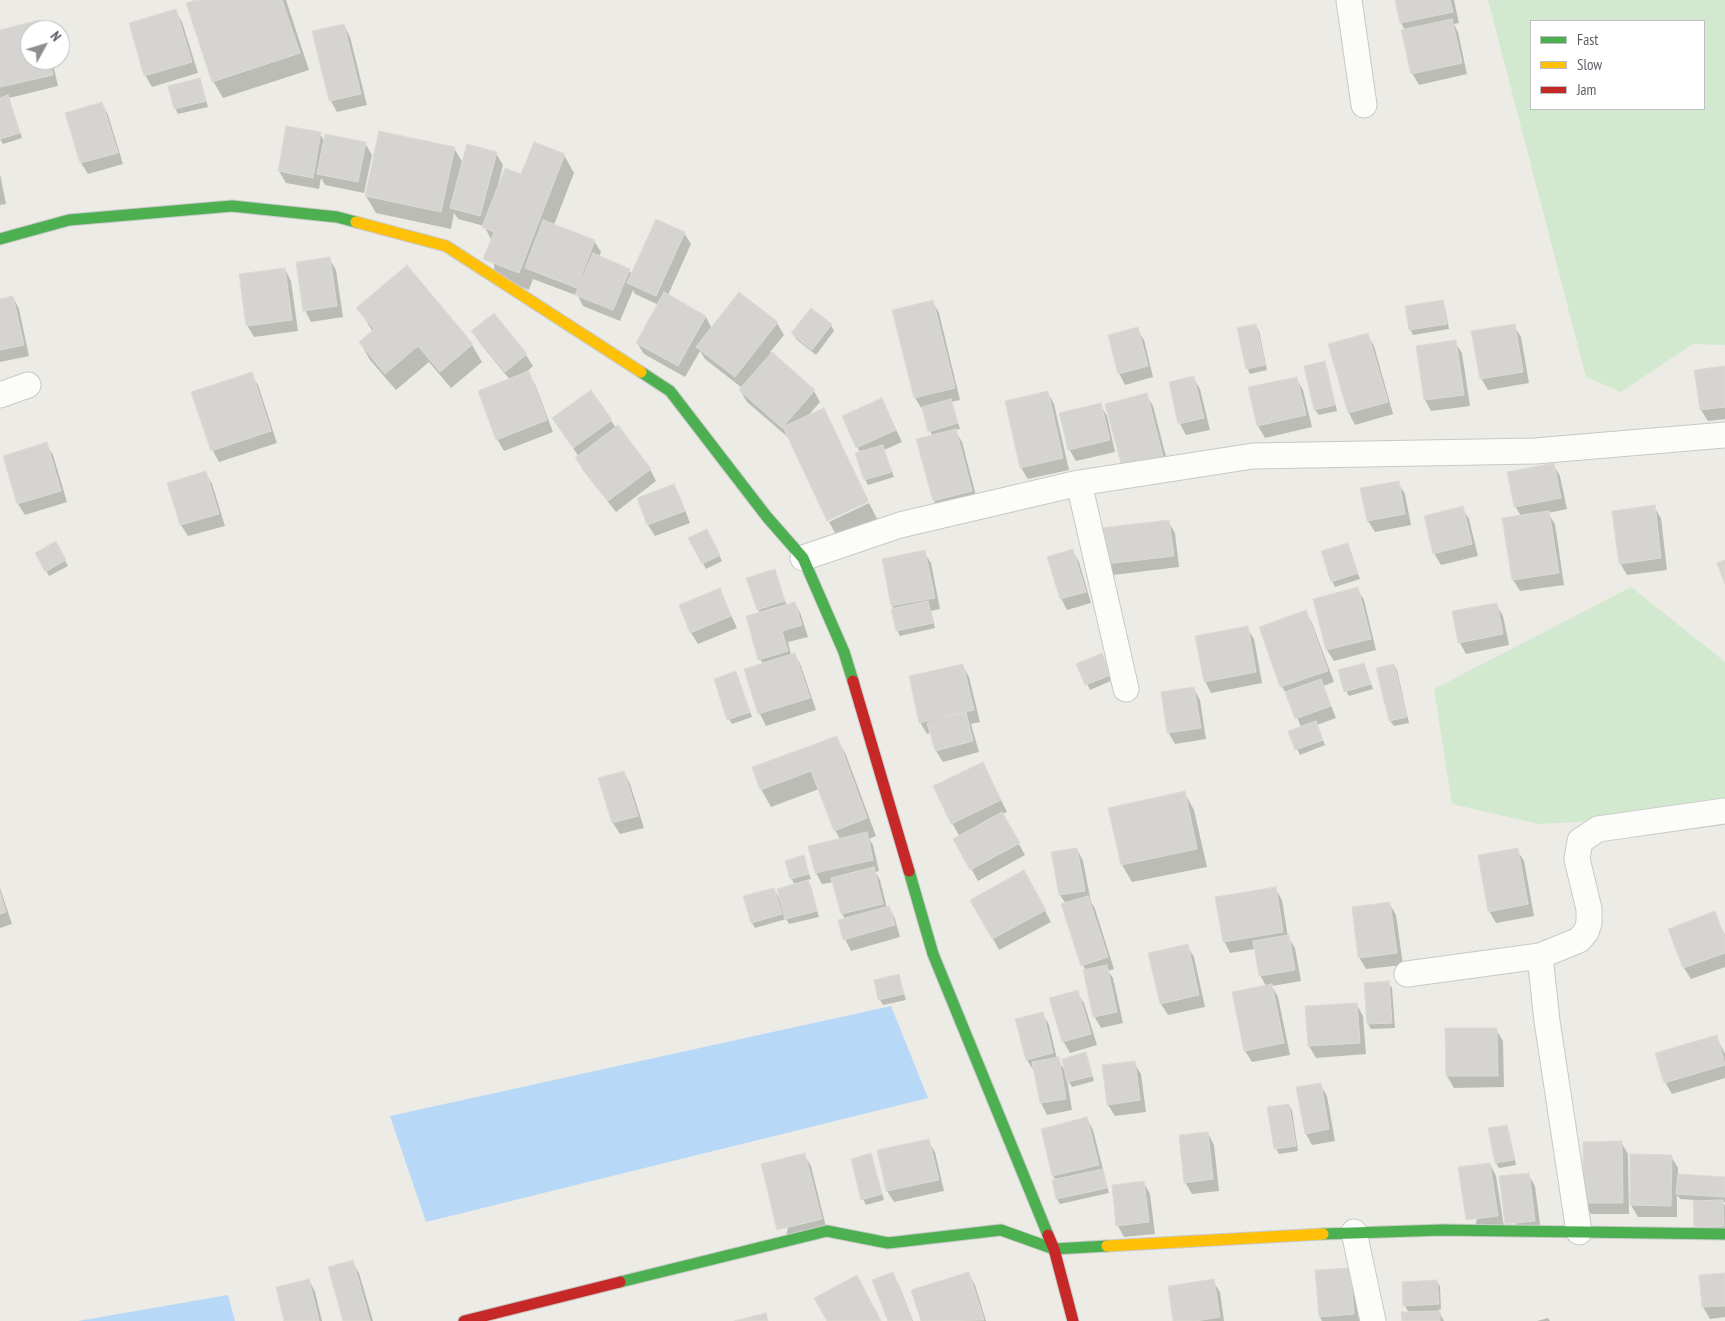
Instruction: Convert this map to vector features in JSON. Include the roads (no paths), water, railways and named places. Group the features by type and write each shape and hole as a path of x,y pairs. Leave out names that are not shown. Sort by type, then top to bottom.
{"street":[{"path":"1349,0 1364,104"},
{"path":"0,239 69,220 232,206 337,217 446,246 670,391 767,517 802,558 844,652 933,954 1054,1249 1073,1321"},
{"path":"0,395 28,385"},
{"path":"802,558 900,525 1079,484 1253,456 1535,451 1725,435"},
{"path":"1079,484 1126,689"},
{"path":"1407,974 1540,956 1579,940 1586,932 1589,923 1589,909 1577,859 1580,841 1598,830 1725,811"},
{"path":"1540,956 1547,1021 1579,1232"},
{"path":"464,1321 827,1232 888,1243 1001,1230 1054,1249 1354,1232 1442,1230 1725,1234"},
{"path":"1354,1232 1373,1321"}],"water":[{"path":"891,1006 928,1098 426,1222 390,1116"},
{"path":"228,1295 235,1321 78,1321"}]}
